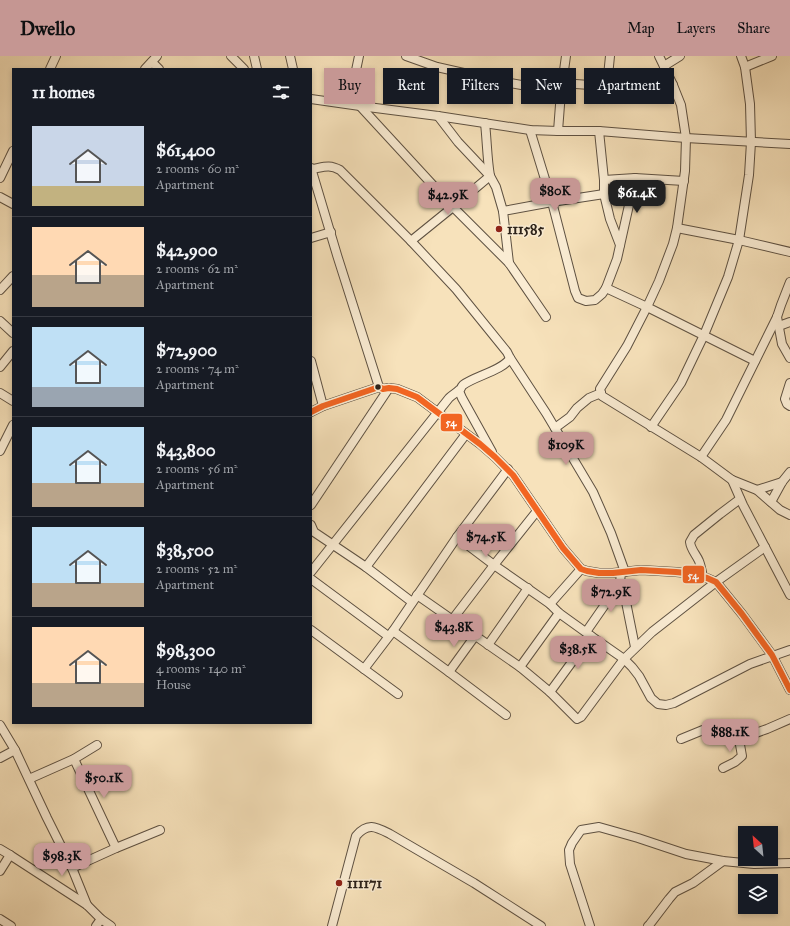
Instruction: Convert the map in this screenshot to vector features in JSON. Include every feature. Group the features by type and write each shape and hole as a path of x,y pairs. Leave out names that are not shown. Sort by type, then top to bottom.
{"street":[{"path":"50,68 56,56"},
{"path":"231,56 243,68"},
{"path":"254,56 257,68"},
{"path":"290,56 293,68"},
{"path":"356,68 359,56"},
{"path":"406,56 437,67 499,81 521,83"},
{"path":"564,68 566,56"},
{"path":"609,68 610,56"},
{"path":"659,56 664,66 680,56"},
{"path":"651,427 681,383 704,335 728,277 739,240 749,174 751,142 750,104 741,56"},
{"path":"744,67 772,56"},
{"path":"146,68 154,59 158,68"},
{"path":"674,88 681,105 686,138 685,171 677,228 673,244 658,281 627,346 600,389 601,393 602,396 701,457 732,480 758,490 780,510 790,515"},
{"path":"312,99 324,101"},
{"path":"349,104 530,130 599,131 790,144"},
{"path":"558,131 560,104"},
{"path":"360,106 453,207 508,263 546,317"},
{"path":"438,116 458,142 490,176 496,187 503,211 508,263"},
{"path":"485,123 490,176"},
{"path":"530,130 552,202 578,298 586,301 595,300 606,288 618,259 635,178"},
{"path":"599,131 604,194 610,219 620,245"},
{"path":"0,178 12,153"},
{"path":"312,168 333,167 340,170 411,241 456,289 507,352 556,428 593,492 611,533 623,572 620,583 550,692"},
{"path":"312,171 379,387"},
{"path":"411,241 490,176"},
{"path":"604,180 635,178 684,181"},
{"path":"503,211 604,194"},
{"path":"0,197 12,203"},
{"path":"677,228 790,252"},
{"path":"312,238 331,232"},
{"path":"0,290 12,277"},
{"path":"701,457 726,420 777,317 790,282"},
{"path":"606,288 755,361"},
{"path":"777,317 782,344 790,358"},
{"path":"0,321 12,333"},
{"path":"779,326 790,322"},
{"path":"0,367 12,353"},
{"path":"312,571 449,398 472,380 508,363 510,358"},
{"path":"312,365 323,406"},
{"path":"790,383 785,399 787,404 790,406"},
{"path":"312,412 323,406 379,387 384,389 397,389 417,397 494,456 508,469 563,548 581,568 587,571 599,573 642,570 660,571 703,577 716,582 772,655 790,690"},
{"path":"312,504 389,388"},
{"path":"459,391 494,456"},
{"path":"0,393 12,400"},
{"path":"556,428 570,417 577,408 589,398 601,393"},
{"path":"0,451 12,427"},
{"path":"366,567 466,434"},
{"path":"364,669 457,537 508,469"},
{"path":"771,502 782,482 790,472"},
{"path":"732,480 740,499 790,595"},
{"path":"758,490 782,482"},
{"path":"703,577 699,561 690,547 690,542 694,535 740,499"},
{"path":"452,620 494,564 537,511"},
{"path":"312,530 366,567 414,598 452,620 488,645 550,692 577,719 581,717 624,659 635,647 716,582 765,547"},
{"path":"457,537 624,659 639,676 651,698 658,704 666,705 674,703 750,664 772,655 790,650"},
{"path":"550,604 581,568"},
{"path":"312,580 390,634 449,672 506,715"},
{"path":"620,583 625,597 635,647"},
{"path":"488,645 528,588"},
{"path":"520,668 559,613"},
{"path":"312,631 398,694"},
{"path":"449,672 475,636"},
{"path":"739,739 767,730 790,719"},
{"path":"0,725 16,750 46,818 72,868 86,905"},
{"path":"681,739 703,730 727,726 734,728 739,739 742,756 735,762 723,768"},
{"path":"29,779 74,759 97,745"},
{"path":"0,758 16,750"},
{"path":"74,759 116,848"},
{"path":"332,926 356,836 368,827 377,828 390,834 474,883 541,926"},
{"path":"590,926 569,857 569,850 572,842 581,830 599,827 686,854 723,861 754,864 790,863"},
{"path":"72,868 160,830"},
{"path":"0,849 10,854 86,905 111,926"},
{"path":"0,871 10,854"},
{"path":"648,926 675,892 693,883 723,861"},
{"path":"0,919 11,926"},
{"path":"96,926 101,919"}],"transit line":[{"name":"54","path":"312,412 323,406 379,387 383,389 397,389 417,397 480,444 513,475 563,548 581,569 599,573 641,570 676,572 707,578 716,582 772,655 790,690"}],"place":[{"name":"111585","path":"499,229"},
{"name":"111171","path":"339,883"}]}
